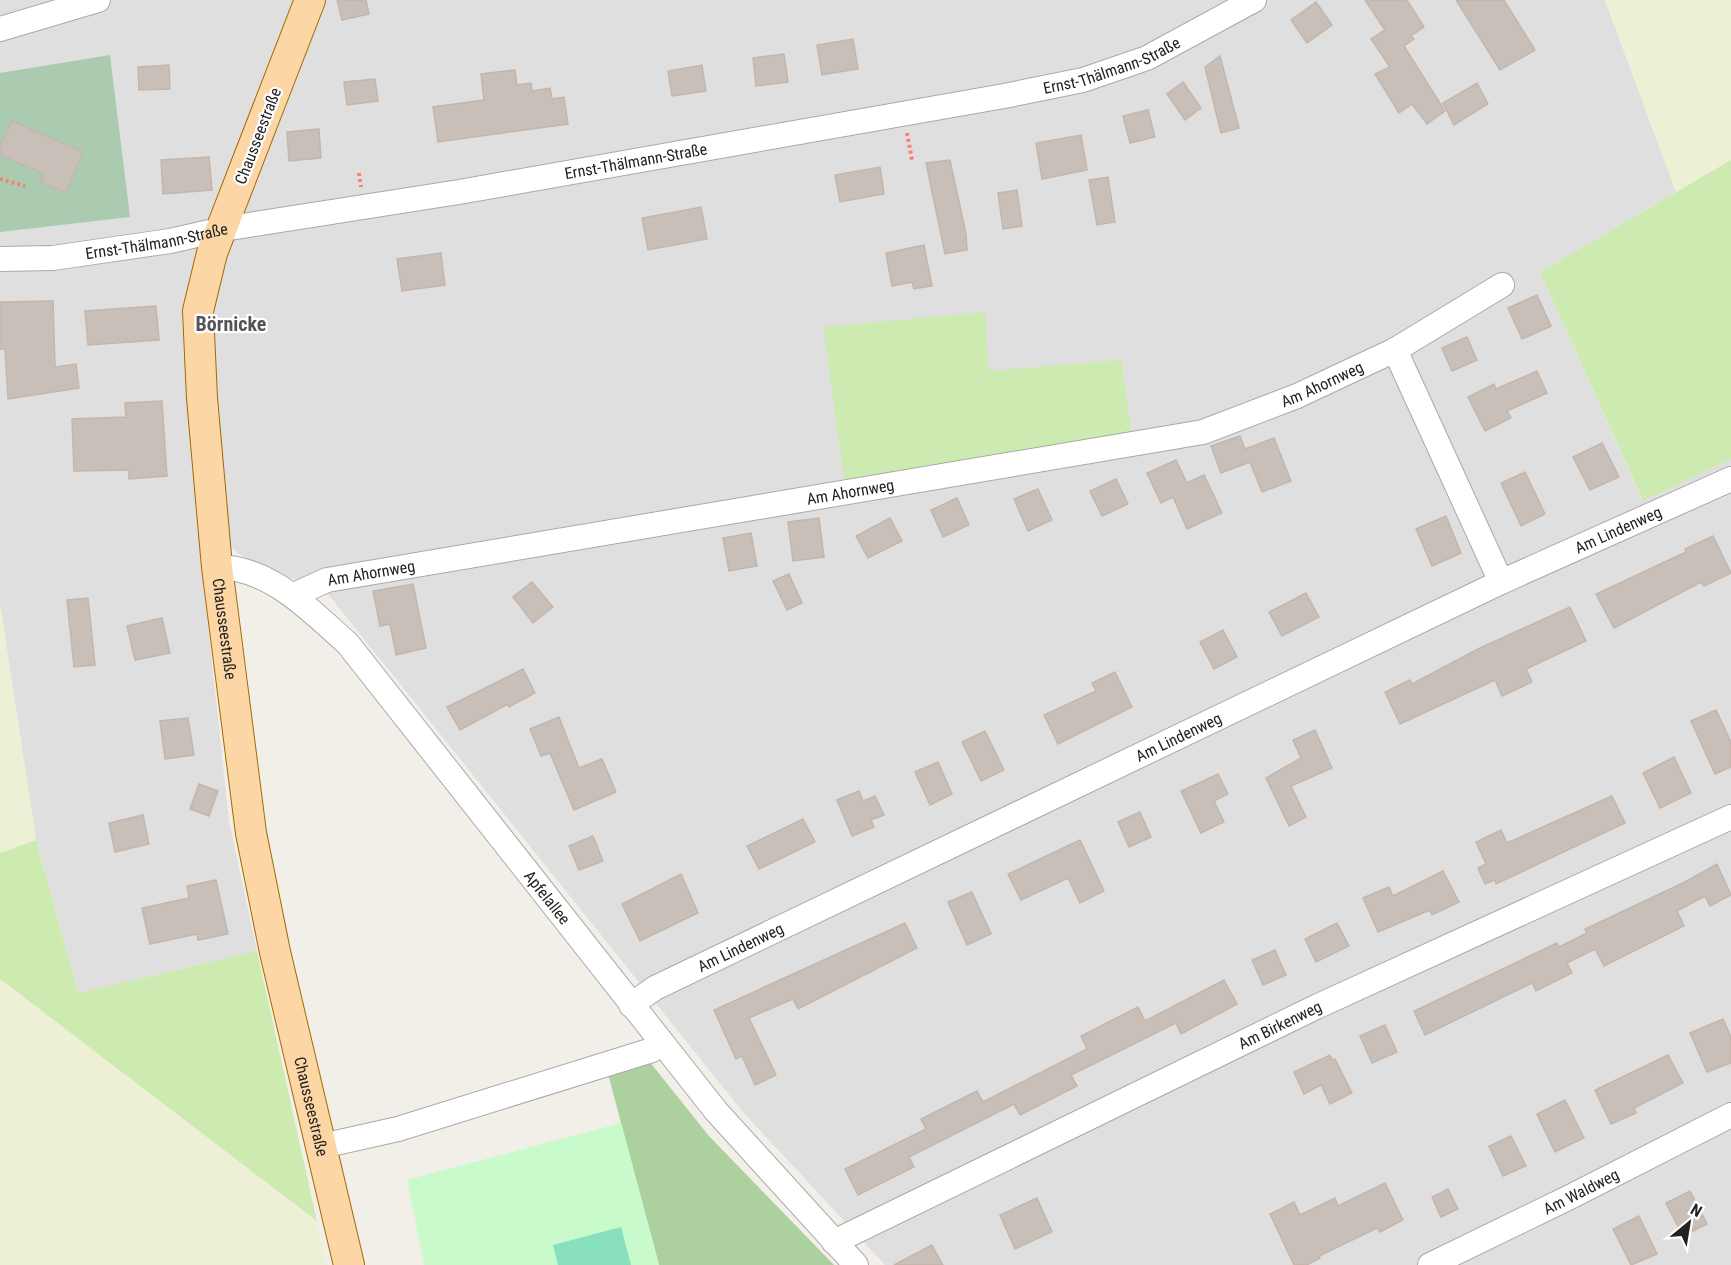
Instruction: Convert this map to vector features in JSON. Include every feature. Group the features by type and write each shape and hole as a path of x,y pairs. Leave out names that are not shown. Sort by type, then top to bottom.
{"main road":[{"name":"Chausseestraße","path":"310,0 206,273 198,312 202,398 217,567 251,833 274,952 349,1265"}],"street":[{"path":"0,29 98,0"},
{"name":"Ernst-Thälmann-Straße","path":"0,259 61,257 170,241 223,229 459,192 1083,80 1147,58 1254,0"},
{"name":"Am Ahornweg","path":"294,595 327,580 1203,432 1297,396 1395,350 1502,285"},
{"path":"1395,350 1502,582"},
{"name":"Am Lindenweg","path":"632,1005 665,983 1502,582 1731,479"},
{"name":"Apfelallee","path":"217,567 235,567 294,595 348,644 716,1111 856,1265"},
{"name":"Am Birkenweg","path":"834,1242 1316,1007 1731,817"},
{"path":"322,1146 398,1129 652,1050 661,1043"},
{"name":"Am Waldweg","path":"1430,1265 1731,1115"}],"path":[{"path":"906,129 912,160"},
{"path":"359,173 362,189"},
{"path":"0,179 25,186"}],"shaded area":[{"path":"0,0 1605,0 1676,192 1540,272 1642,500 1731,459 1731,1265 885,1265 742,1111 324,589 267,570 239,554 224,539 199,541 229,821 257,951 78,993 36,840 0,604"}],"green space":[{"path":"1605,0 1731,0 1731,160 1676,192"},
{"path":"110,55 130,217 0,232 0,73"},
{"path":"1731,160 1731,459 1643,501 1540,272"},
{"path":"985,312 989,371 1121,360 1132,434 845,485 823,327"},
{"path":"0,604 36,840 0,853"},
{"path":"36,840 78,993 257,951 317,1221 0,979 0,853"},
{"path":"0,979 317,1221 327,1265 0,1265"},
{"path":"649,1061 709,1136 834,1265 659,1265 608,1074"},
{"path":"621,1123 659,1265 424,1265 407,1180"},
{"path":"621,1227 631,1265 558,1265 553,1245"}],"building":[{"path":"337,0 366,0 369,14 342,20"},
{"path":"1365,0 1407,0 1424,27 1411,36 1414,39 1404,46 1445,111 1427,124 1412,104 1399,113 1375,74 1390,67 1371,39 1385,30"},
{"path":"1456,0 1504,0 1535,50 1500,70"},
{"path":"1316,2 1332,25 1307,43 1291,20"},
{"path":"853,39 858,69 822,75 817,45"},
{"path":"784,54 788,82 756,86 753,58"},
{"path":"1220,56 1239,128 1221,133 1205,67"},
{"path":"169,65 170,89 139,90 138,67"},
{"path":"702,65 706,91 672,96 668,71"},
{"path":"515,70 517,85 531,83 532,91 550,88 552,99 564,97 568,124 438,142 433,107 484,100 481,74"},
{"path":"375,79 378,101 347,105 344,82"},
{"path":"1183,82 1201,108 1185,120 1167,94"},
{"path":"1477,83 1488,104 1454,125 1443,103"},
{"path":"1148,110 1155,137 1130,143 1123,116"},
{"path":"12,121 83,152 66,193 41,182 44,174 0,155 0,146"},
{"path":"319,129 321,158 289,161 287,132"},
{"path":"1081,135 1087,170 1042,179 1036,143"},
{"path":"209,157 212,190 163,194 161,160"},
{"path":"950,160 966,234 967,250 945,254 926,163"},
{"path":"880,167 884,194 840,202 835,175"},
{"path":"1108,177 1115,222 1097,225 1089,180"},
{"path":"1017,190 1022,226 1003,229 998,193"},
{"path":"701,207 707,239 648,250 642,218"},
{"path":"924,245 932,286 914,289 912,282 892,286 886,253"},
{"path":"441,253 445,285 402,291 397,259"},
{"path":"1537,295 1551,326 1522,339 1508,308"},
{"path":"53,301 55,367 76,364 79,388 8,399 5,349 0,349 0,302"},
{"path":"156,306 159,340 88,345 85,311"},
{"path":"1467,337 1477,360 1452,371 1442,348"},
{"path":"1537,371 1547,393 1507,411 1511,418 1485,431 1468,397 1494,384 1496,389"},
{"path":"162,401 167,476 129,479 129,470 74,471 72,419 126,417 125,403"},
{"path":"1240,436 1245,449 1274,438 1291,481 1262,492 1250,462 1221,473 1211,446"},
{"path":"1602,443 1619,477 1590,490 1573,457"},
{"path":"1176,460 1187,483 1204,475 1222,513 1187,529 1173,497 1161,503 1147,473"},
{"path":"1525,472 1545,514 1521,526 1501,483"},
{"path":"1116,479 1128,504 1102,516 1090,491"},
{"path":"1038,489 1052,520 1028,531 1014,499"},
{"path":"957,498 969,525 943,537 931,510"},
{"path":"1446,516 1461,553 1432,566 1416,529"},
{"path":"819,518 824,557 793,561 788,522"},
{"path":"890,518 902,541 868,558 856,536"},
{"path":"751,533 757,566 729,571 723,538"},
{"path":"1713,536 1731,573 1704,586 1701,582 1614,628 1596,594 1686,552 1685,549"},
{"path":"789,574 802,603 787,610 773,581"},
{"path":"532,582 553,607 533,623 513,597"},
{"path":"413,584 426,648 396,655 390,624 380,626 373,591"},
{"path":"1306,593 1319,617 1282,636 1269,612"},
{"path":"88,598 95,665 74,667 67,600"},
{"path":"1570,607 1586,641 1526,669 1532,682 1502,696 1495,680 1400,724 1385,692 1410,680 1412,684 1480,648"},
{"path":"162,618 170,653 135,660 127,626"},
{"path":"1223,630 1237,657 1214,669 1200,642"},
{"path":"523,669 535,693 509,707 508,704 460,730 447,707"},
{"path":"1115,672 1132,707 1058,744 1044,715 1096,691 1092,683"},
{"path":"1716,710 1731,742 1731,767 1715,774 1691,721"},
{"path":"559,717 579,768 602,759 616,792 574,810 550,753 541,756 530,729"},
{"path":"188,718 194,755 165,759 160,721"},
{"path":"1315,730 1332,768 1291,786 1306,817 1289,826 1266,778 1301,758 1293,740"},
{"path":"985,731 1004,770 981,781 962,742"},
{"path":"1674,757 1691,793 1660,808 1643,773"},
{"path":"938,762 952,794 930,805 915,772"},
{"path":"1218,774 1228,794 1214,801 1224,822 1201,833 1181,791"},
{"path":"199,784 218,791 209,816 190,809"},
{"path":"859,791 863,801 875,796 884,815 871,820 874,827 852,836 837,800"},
{"path":"1612,796 1625,823 1496,884 1495,880 1485,884 1478,868 1486,864 1476,842 1501,830 1507,843"},
{"path":"1140,812 1151,837 1129,847 1118,822"},
{"path":"143,815 149,844 115,852 109,823"},
{"path":"803,819 815,842 759,869 747,846"},
{"path":"593,836 603,861 579,870 569,846"},
{"path":"1080,840 1104,891 1080,903 1068,878 1021,900 1008,874"},
{"path":"1717,864 1731,895 1710,906 1705,896 1677,911 1684,926 1604,966 1595,949 1567,963 1572,973 1536,991 1532,983 1425,1035 1414,1011 1557,943 1559,947 1587,933 1585,929 1685,882"},
{"path":"1443,871 1459,902 1432,915 1430,910 1378,932 1363,898 1389,887 1393,896"},
{"path":"681,874 698,913 640,941 622,904"},
{"path":"216,880 228,934 198,940 197,934 150,944 142,908 189,898 187,886"},
{"path":"972,892 991,934 967,945 948,902"},
{"path":"905,923 917,948 798,1009 793,999 749,1018 776,1075 755,1085 742,1056 736,1059 714,1010"},
{"path":"1337,923 1349,946 1316,962 1305,939"},
{"path":"1275,950 1286,975 1263,985 1252,960"},
{"path":"1224,980 1237,1004 1181,1034 1176,1023 1071,1075 1077,1086 1020,1115 1014,1104 909,1157 914,1167 858,1195 845,1169 926,1129 921,1119 977,1091 983,1102 1087,1049 1081,1036 1138,1007 1145,1021"},
{"path":"1723,1019 1731,1037 1731,1063 1707,1072 1690,1033"},
{"path":"1385,1025 1397,1052 1372,1063 1360,1036"},
{"path":"1330,1055 1332,1060 1335,1059 1352,1093 1330,1104 1321,1085 1304,1094 1294,1072"},
{"path":"1668,1055 1683,1083 1634,1108 1636,1113 1611,1124 1595,1090"},
{"path":"1565,1100 1584,1138 1555,1152 1537,1114"},
{"path":"1511,1136 1526,1166 1503,1176 1489,1146"},
{"path":"1385,1183 1403,1220 1380,1232 1377,1228 1319,1256 1320,1258 1307,1265 1294,1265 1270,1214 1294,1202 1300,1215 1335,1198 1338,1206"},
{"path":"1448,1189 1458,1209 1441,1217 1432,1197"},
{"path":"1690,1191 1707,1224 1683,1236 1666,1203"},
{"path":"1037,1198 1052,1232 1015,1249 1000,1215"},
{"path":"1639,1216 1657,1254 1631,1265 1613,1229"},
{"path":"932,1245 943,1265 894,1265"}],"district":[{"name":"Börnicke","path":"231,324"}]}
